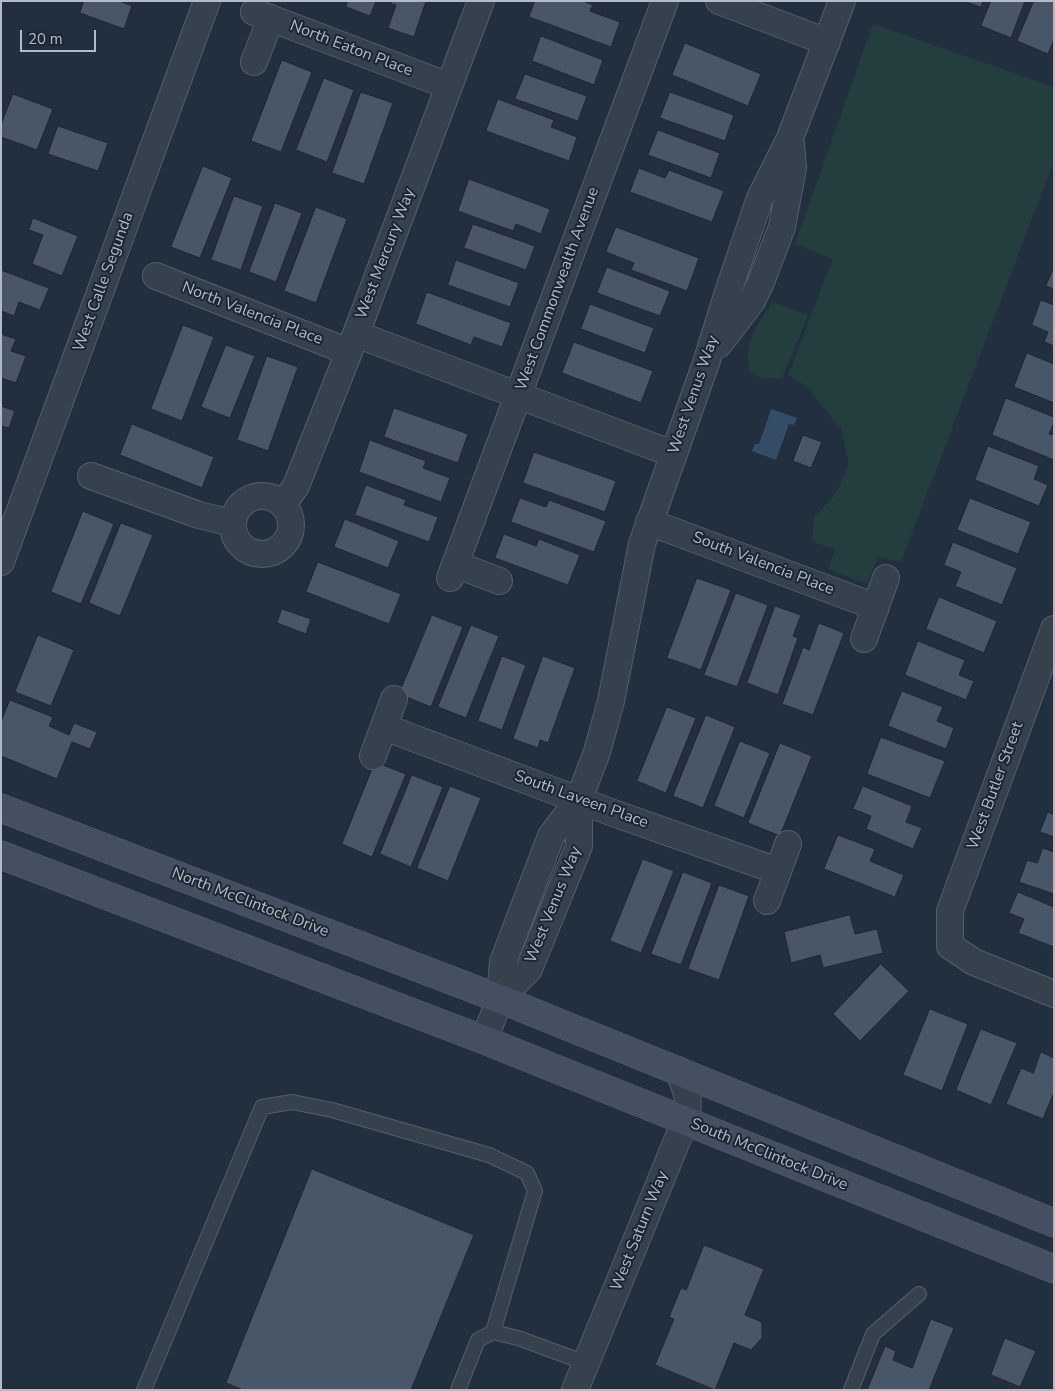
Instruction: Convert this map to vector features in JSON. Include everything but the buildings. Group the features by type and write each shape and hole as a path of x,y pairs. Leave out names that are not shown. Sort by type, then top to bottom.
{"main road":[{"name":"North McClintock Drive","path":"1,808 500,999"},
{"path":"1,855 484,1040"},
{"path":"500,999 1054,1223"},
{"name":"South McClintock Drive","path":"484,1040 1054,1269"}],"street":[{"name":"West Calle Segunda","path":"1,562 207,1"},
{"name":"West Mercury Way","path":"283,504 296,486 352,343 480,1"},
{"name":"West Commonwealth Avenue","path":"499,581 453,571 665,1"},
{"path":"719,1 827,42 842,1"},
{"name":"North Eaton Place","path":"254,62 263,15 448,86"},
{"name":"West Venus Way","path":"484,1040 500,999 503,962 551,836 579,800 597,752 611,702 642,544 707,360 752,301 782,227 793,168 790,138 827,42"},
{"name":"North Valencia Place","path":"156,276 352,343 518,396 673,454"},
{"path":"90,476 199,515 232,523"},
{"path":"256,496 266,496 275,498 289,512 291,531 284,544 272,553 262,555 244,549 237,542 232,523 240,505 247,499 256,496"},
{"name":"South Valencia Place","path":"649,522 876,607"},
{"path":"864,639 886,578"},
{"name":"West Butler Street","path":"1054,630 950,911 950,946 974,962 1054,994"},
{"path":"373,756 394,699"},
{"name":"South Laveen Place","path":"384,726 579,800 778,871"},
{"name":"West Venus Way","path":"500,999 529,969 579,846 579,800"},
{"path":"767,901 788,844"},
{"path":"542,860 569,871"},
{"name":"West Saturn Way","path":"575,1390 685,1122 689,1107 687,1093 678,1070"}],"lane":[{"path":"144,1390 262,1107 292,1102 332,1110 489,1154 528,1173 536,1192 493,1332"},
{"path":"851,1390 873,1334 919,1294"},
{"path":"458,1390 478,1340 493,1332 518,1338 586,1363"}],"green space":[{"path":"873,24 1054,87 1054,161 901,562 878,557 867,584 828,569 835,549 812,542 814,518 836,493 849,464 841,429 805,385 788,375 833,259 795,244"},
{"path":"772,302 808,315 782,378 763,379 750,373 748,352 752,335"}],"water":[{"path":"771,409 797,418 794,425 789,424 776,460 752,451 755,444 759,444"}]}
